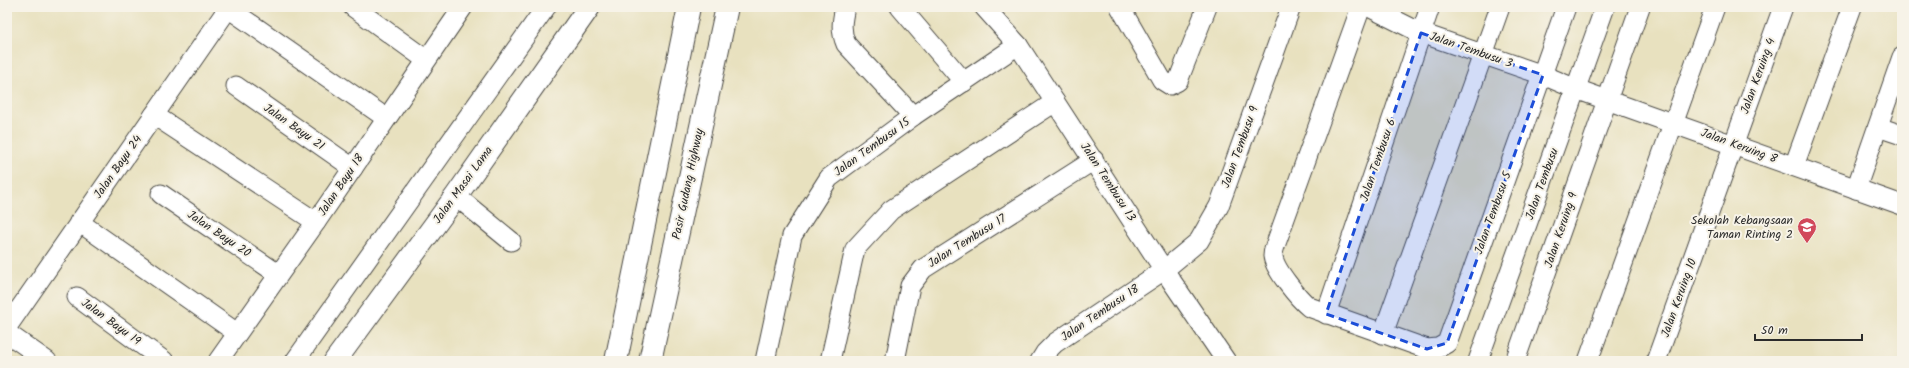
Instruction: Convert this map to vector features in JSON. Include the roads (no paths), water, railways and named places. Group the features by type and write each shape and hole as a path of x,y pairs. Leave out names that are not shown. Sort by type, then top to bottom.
{"main road":[{"name":"Jalan Masai Lama","path":"335,361 456,196 588,7"},
{"path":"616,361 689,7"},
{"name":"Pasir Gudang Highway","path":"650,361 727,7"}],"street":[{"path":"352,7 425,59"},
{"path":"295,361 546,7"},
{"path":"845,7 842,34 846,44 913,116"},
{"path":"900,7 964,82"},
{"name":"Jalan Tembusu 13","path":"984,7 1018,45 1164,270 1226,361"},
{"path":"1120,7 1162,80 1170,85 1178,81 1207,7"},
{"name":"Jalan Tembusu 9","path":"1164,270 1199,241 1219,206 1291,7"},
{"path":"1361,7 1275,246 1273,256 1276,266 1299,298 1309,307 1383,334 1500,7"},
{"name":"Jalan Tembusu 3","path":"1369,7 1421,33 1543,75 1576,89"},
{"name":"Jalan Tembusu 6","path":"1326,314 1430,7"},
{"name":"Jalan Tembusu 5","path":"1383,334 1427,348 1438,348 1447,342 1566,7"},
{"name":"Jalan Tembusu","path":"1478,361 1605,7"},
{"name":"Jalan Keruing 9","path":"1515,361 1640,7"},
{"path":"1588,361 1715,7"},
{"name":"Jalan Keruing 4","path":"1733,144 1783,7"},
{"path":"1794,166 1852,7"},
{"path":"228,8 386,118"},
{"name":"Jalan Bayu 24","path":"7,327 228,8"},
{"name":"Jalan Bayu 18","path":"218,361 316,222 460,8"},
{"name":"Jalan Tembusu 15","path":"766,361 792,236 829,178 913,116 1018,45"},
{"path":"1856,189 1901,63"},
{"name":"Jalan Bayu 21","path":"236,86 353,168"},
{"name":"Jalan Keruing 8","path":"1576,89 1673,122 1902,205"},
{"path":"830,361 855,249 891,210 1055,102"},
{"path":"154,115 316,222"},
{"path":"1878,127 1902,135"},
{"name":"Jalan Keruing 10","path":"1656,361 1733,144"},
{"name":"Jalan Tembusu 17","path":"895,361 910,286 923,269 1094,160"},
{"name":"Jalan Bayu 20","path":"161,194 278,274"},
{"path":"456,196 511,242"},
{"path":"79,222 237,333"},
{"name":"Jalan Tembusu 18","path":"1040,361 1045,353 1055,343 1164,270"},
{"name":"Jalan Bayu 19","path":"77,297 164,361"},
{"path":"7,333 47,361"}],"place":[{"name":"Sekolah Kebangsaan Taman Rinting 2","path":"1807,244"}]}
